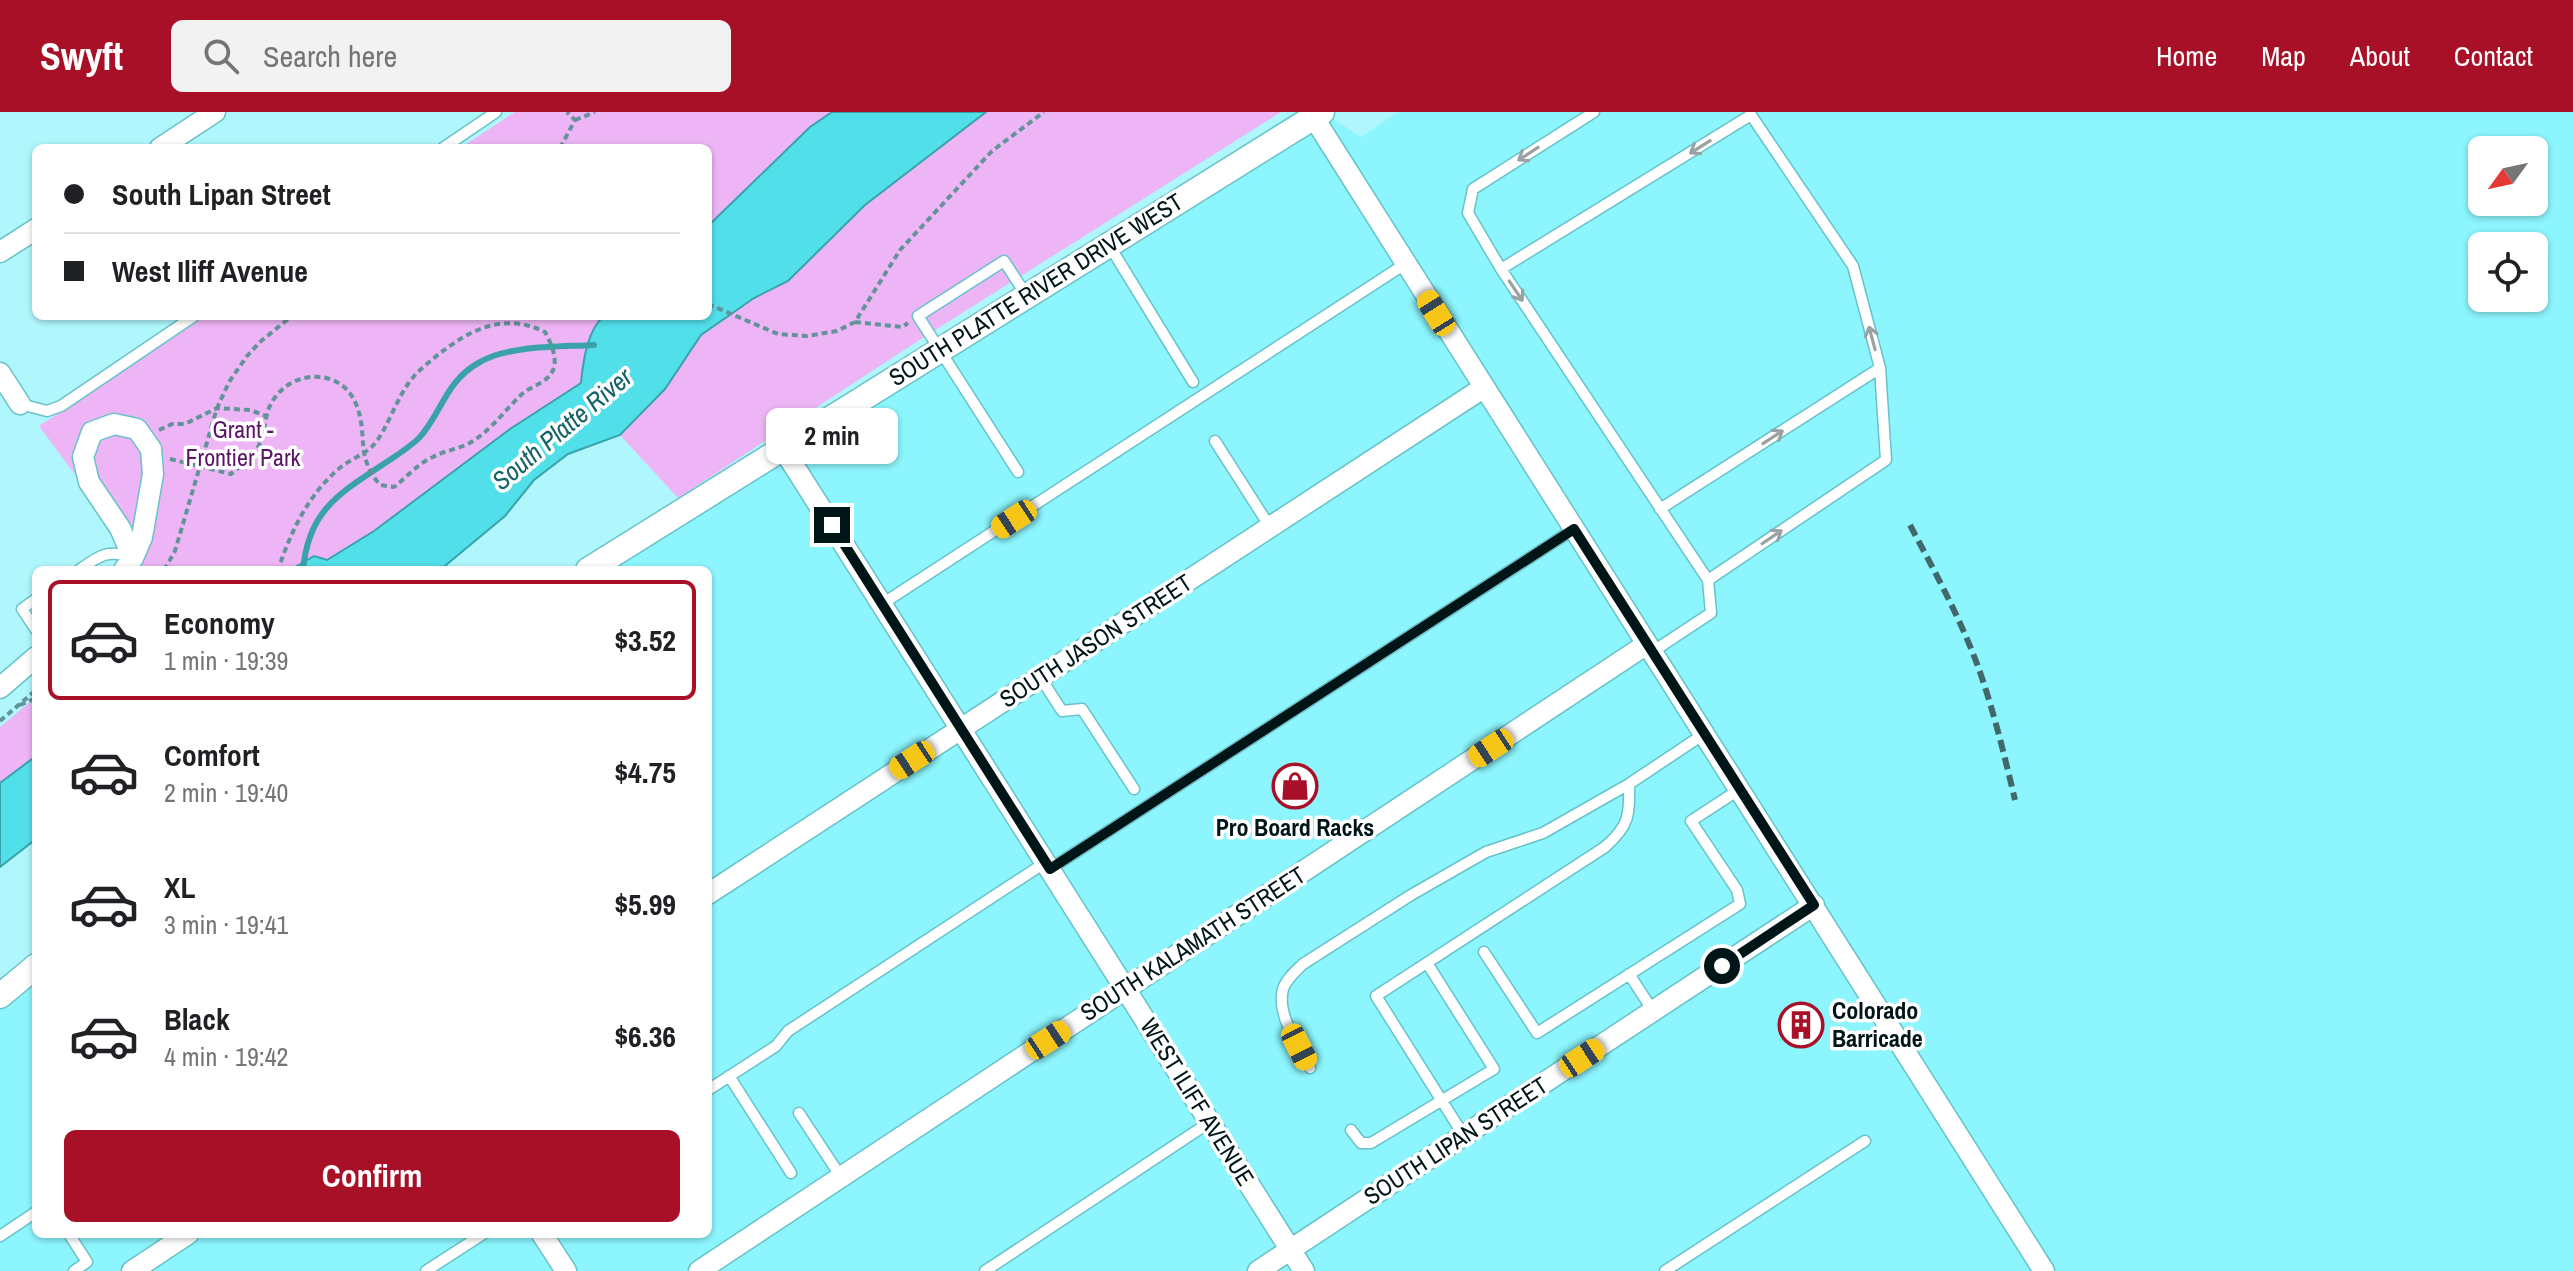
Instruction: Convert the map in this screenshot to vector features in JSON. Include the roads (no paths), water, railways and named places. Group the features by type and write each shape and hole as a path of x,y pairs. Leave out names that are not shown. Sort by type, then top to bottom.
{"street":[{"path":"166,144 215,112"},
{"path":"1318,115 1405,264 2044,1271"},
{"name":"SOUTH PLATTE RIVER DRIVE WEST","path":"594,566 1318,115"},
{"path":"0,252 32,232"},
{"path":"0,373 20,404"},
{"name":"SOUTH JASON STREET","path":"712,885 962,728 1483,388"},
{"path":"114,424 137,429 147,445 153,474 142,537 128,564 120,528 89,482 83,457 92,432 114,424"},
{"name":"WEST ILIFF AVENUE","path":"782,447 1304,1271"},
{"name":"SOUTH KALAMATH STREET","path":"699,1271 1650,648"},
{"path":"0,688 32,660"},
{"name":"SOUTH LIPAN STREET","path":"1258,1271 1814,905"},
{"path":"0,996 32,969"},
{"path":"132,1271 182,1238"},
{"path":"545,1238 566,1271"}],"lane":[{"path":"449,144 496,112"},
{"path":"1594,112 1473,189 1468,213 1501,269 1708,580 1711,613 1650,648"},
{"path":"1501,269 1753,114 1853,266 1880,368 1886,460 1708,580"},
{"path":"1109,245 1193,382"},
{"path":"1018,472 918,316 1004,261 1027,296"},
{"path":"882,604 1405,264"},
{"path":"20,404 47,411 61,406 188,320"},
{"path":"1660,509 1880,368"},
{"path":"1215,441 1270,527"},
{"path":"712,1087 776,1046 788,1031 1574,529"},
{"path":"85,566 100,556 115,552 128,564"},
{"path":"32,602 22,609 32,624"},
{"path":"1040,677 1062,711 1082,709 1134,789"},
{"path":"1310,1068 1288,1026 1284,1009 1283,990 1290,976 1303,964 1411,895 1486,852 1543,833 1629,784 1704,734"},
{"path":"1464,1136 1376,996 1605,847 1622,832 1630,811 1629,784"},
{"path":"1484,952 1537,1033 1740,904 1737,890 1691,821 1740,789"},
{"path":"1351,1130 1361,1143 1371,1143 1494,1069 1427,963"},
{"path":"1629,974 1653,1011"},
{"path":"729,1076 791,1173"},
{"path":"799,1113 841,1177"},
{"path":"985,1271 1210,1122"},
{"path":"1665,1271 1865,1141"},
{"path":"0,1236 32,1215"},
{"path":"72,1238 87,1262 74,1271"},
{"path":"426,1271 477,1238"}],"water":[{"name":"South Platte River","path":"832,112 986,112 865,205 788,281 754,298 701,335 665,389 620,435 568,454 534,480 505,516 445,566 297,566 314,556 327,560 374,531 510,429 581,383 590,338 600,320 712,320 712,222 810,127"},
{"path":"32,759 32,842 0,867 0,783"}],"waterway":[{"path":"304,566 311,534 326,508 349,487 419,438 451,388 468,370 505,352 594,345"}],"railway":[{"path":"1910,525 1974,656 2015,800"}],"place":[{"name":"Pro Board Racks","path":"1295,786"},
{"name":"Colorado Barricade","path":"1801,1025"}],"park label":[{"name":"Grant - Frontier Park","path":"243,444"}]}
